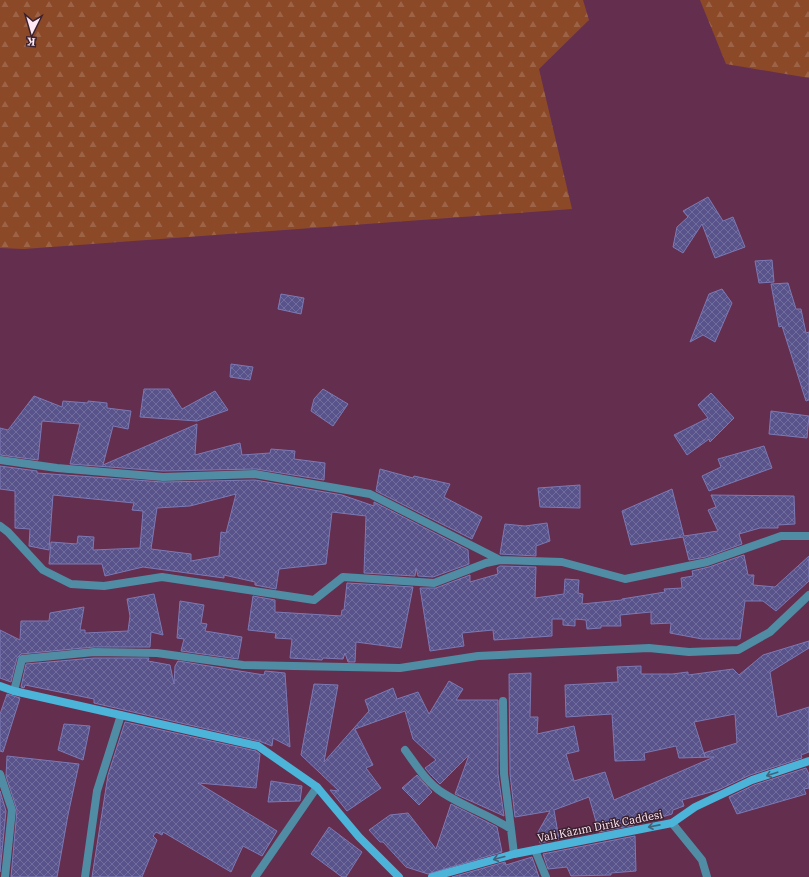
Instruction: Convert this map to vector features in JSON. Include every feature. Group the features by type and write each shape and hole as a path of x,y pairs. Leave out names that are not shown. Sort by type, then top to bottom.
{"street":[{"path":"0,460 57,468 164,477 255,474 370,494 500,560"},
{"path":"0,526 8,532 43,570 71,584 104,586 162,577 314,600 343,577 434,583 486,563 500,560 562,562 625,579 707,562 781,536 809,536"},
{"path":"14,691 22,659 94,652 157,653 243,665 400,668 478,656 649,648 689,652 738,650 770,632 809,595"},
{"path":"0,686 14,691 258,746 317,787 359,837 399,877"},
{"path":"503,701 504,774 514,854"},
{"path":"85,877 98,791 121,715"},
{"path":"405,750 424,777 443,793 493,817 511,829"},
{"name":"Vali Kâzım Dirik Caddesi","path":"432,877 514,854 672,823 695,807 752,780 809,762"},
{"path":"1,779 12,810 4,877"},
{"path":"255,877 317,787"},
{"path":"672,823 702,860 707,877"},
{"path":"535,850 546,877"}],"green space":[{"path":"0,0 583,0 589,20 539,69 572,209 24,249 0,248"},
{"path":"700,0 809,0 809,78 726,64"}],"building":[{"path":"708,197 723,221 733,217 745,247 715,258 702,224 683,253 673,247 677,227 688,217 683,211"},
{"path":"772,260 774,282 759,283 755,261"},
{"path":"788,283 796,309 801,309 806,333 809,332 809,400 806,401 782,326 779,327 771,284"},
{"path":"722,289 732,303 715,342 703,335 690,342 709,294"},
{"path":"281,294 304,298 301,314 278,309"},
{"path":"231,364 253,367 250,380 230,377"},
{"path":"144,389 169,389 182,409 215,391 228,410 197,421 140,417"},
{"path":"323,389 348,404 333,426 311,411 314,399"},
{"path":"711,393 734,418 710,442 709,439 687,455 674,435 708,418 698,405"},
{"path":"34,396 62,407 63,401 88,403 88,401 107,403 107,408 131,411 128,429 113,426 103,465 197,424 195,455 240,443 242,455 270,453 271,449 295,451 294,459 325,463 324,480 256,469 163,471 70,464 80,424 42,421 38,460 0,455 0,428 8,430"},
{"path":"771,411 809,416 807,438 769,434"},
{"path":"764,446 772,468 709,491 702,476 721,467 718,459"},
{"path":"0,466 37,471 37,473 163,482 255,480 342,495 374,506 374,502 468,550 469,564 433,577 418,576 416,568 415,576 364,573 366,516 332,512 326,564 279,569 276,589 255,585 255,582 224,575 224,578 143,567 105,576 102,564 49,564 51,542 77,544 78,536 94,537 93,550 140,548 143,511 132,510 134,503 53,495 49,550 29,546 30,529 15,528 15,491 0,489","holes":["236,494 226,533 221,532 219,556 191,561 191,554 151,549 157,508 190,506"]},
{"path":"380,469 413,478 414,476 450,484 444,497 482,517 472,539 376,491"},
{"path":"580,485 580,508 540,507 538,488"},
{"path":"672,489 684,536 718,531 708,510 716,507 711,495 794,496 795,524 778,525 778,528 760,528 739,534 742,544 706,557 689,560 683,537 631,545 622,511"},
{"path":"547,523 550,541 536,546 536,556 500,554 505,524 525,526"},
{"path":"744,555 748,575 754,575 753,585 775,587 809,556 809,581 776,611 763,601 745,601 740,639 702,639 670,633 671,623 651,624 651,612 620,615 621,626 601,626 601,628 587,629 586,620 575,619 575,626 563,625 563,619 552,619 552,636 494,640 493,630 462,633 464,646 430,651 420,588 436,588 470,575 470,582 498,574 497,568 500,566 536,567 535,598 564,594 565,579 579,580 578,593 583,594 582,604 622,600 665,592 664,589 682,588 681,578 693,576 692,571"},
{"path":"347,583 413,587 401,648 356,642 355,662 348,662 345,653 343,659 323,658 322,660 290,658 292,639 275,638 276,633 248,630 253,596 275,600 275,612 341,616 342,610 344,610"},
{"path":"154,594 163,635 151,632 150,647 94,647 21,654 17,658 11,682 0,678 0,630 20,640 21,621 49,621 50,613 84,607 80,630 85,630 85,633 128,631 130,616 127,599"},
{"path":"180,601 204,605 201,623 207,624 205,631 242,637 238,659 181,651 184,639 177,638"},
{"path":"809,641 809,648 770,672 777,717 809,707 809,752 801,755 802,758 750,775 718,790 682,800 684,806 673,810 672,814 662,817 658,815 634,819 634,825 599,832 589,797 554,810 559,839 540,843 538,832 550,811 515,817 510,774 509,674 531,673 530,717 538,717 537,734 574,726 579,751 566,754 574,781 605,772 614,800 714,757 679,758 676,746 644,753 645,760 615,761 612,714 566,717 565,685 618,682 617,667 641,666 641,674 672,674 688,672 688,675 733,669 739,675 763,655","holes":["735,714 737,743 704,753 705,757 694,722"]},
{"path":"94,658 149,658 148,661 170,665 174,684 175,666 178,661 264,675 265,671 285,673 290,747 273,738 272,746 259,741 94,703 94,699 25,685 24,688 21,687 26,664"},
{"path":"449,681 463,689 456,700 498,700 498,774 504,816 455,794 469,755 440,784 431,775 425,768 436,760 413,739 405,711 355,729 373,765 366,768 381,788 347,811 330,790 339,791 301,755 314,684 338,685 324,762 369,711 365,700 393,688 397,699 418,692 429,714"},
{"path":"7,694 20,698 3,752 0,751 0,714"},
{"path":"125,722 256,751 260,754 256,788 198,783 277,831 262,856 243,846 231,872 163,832 162,835 156,832 153,836 157,840 142,877 92,877 108,775"},
{"path":"64,724 90,726 83,760 58,750"},
{"path":"7,756 79,764 57,877 11,877 17,810 6,776"},
{"path":"806,768 809,774 809,788 804,789 806,794 737,814 729,797 754,785"},
{"path":"417,775 432,792 419,805 402,788"},
{"path":"271,781 302,786 300,801 268,802"},
{"path":"0,791 6,811 0,872"},
{"path":"451,804 497,827 502,852 428,874 406,867 383,842 380,842 369,830 390,815 408,813 436,849"},
{"path":"329,827 362,852 346,877 342,877 311,854"},
{"path":"635,836 636,871 611,873 611,875 571,876 567,867 548,869 543,854"},
{"path":"532,857 539,877 452,877 505,862 506,865"}]}
